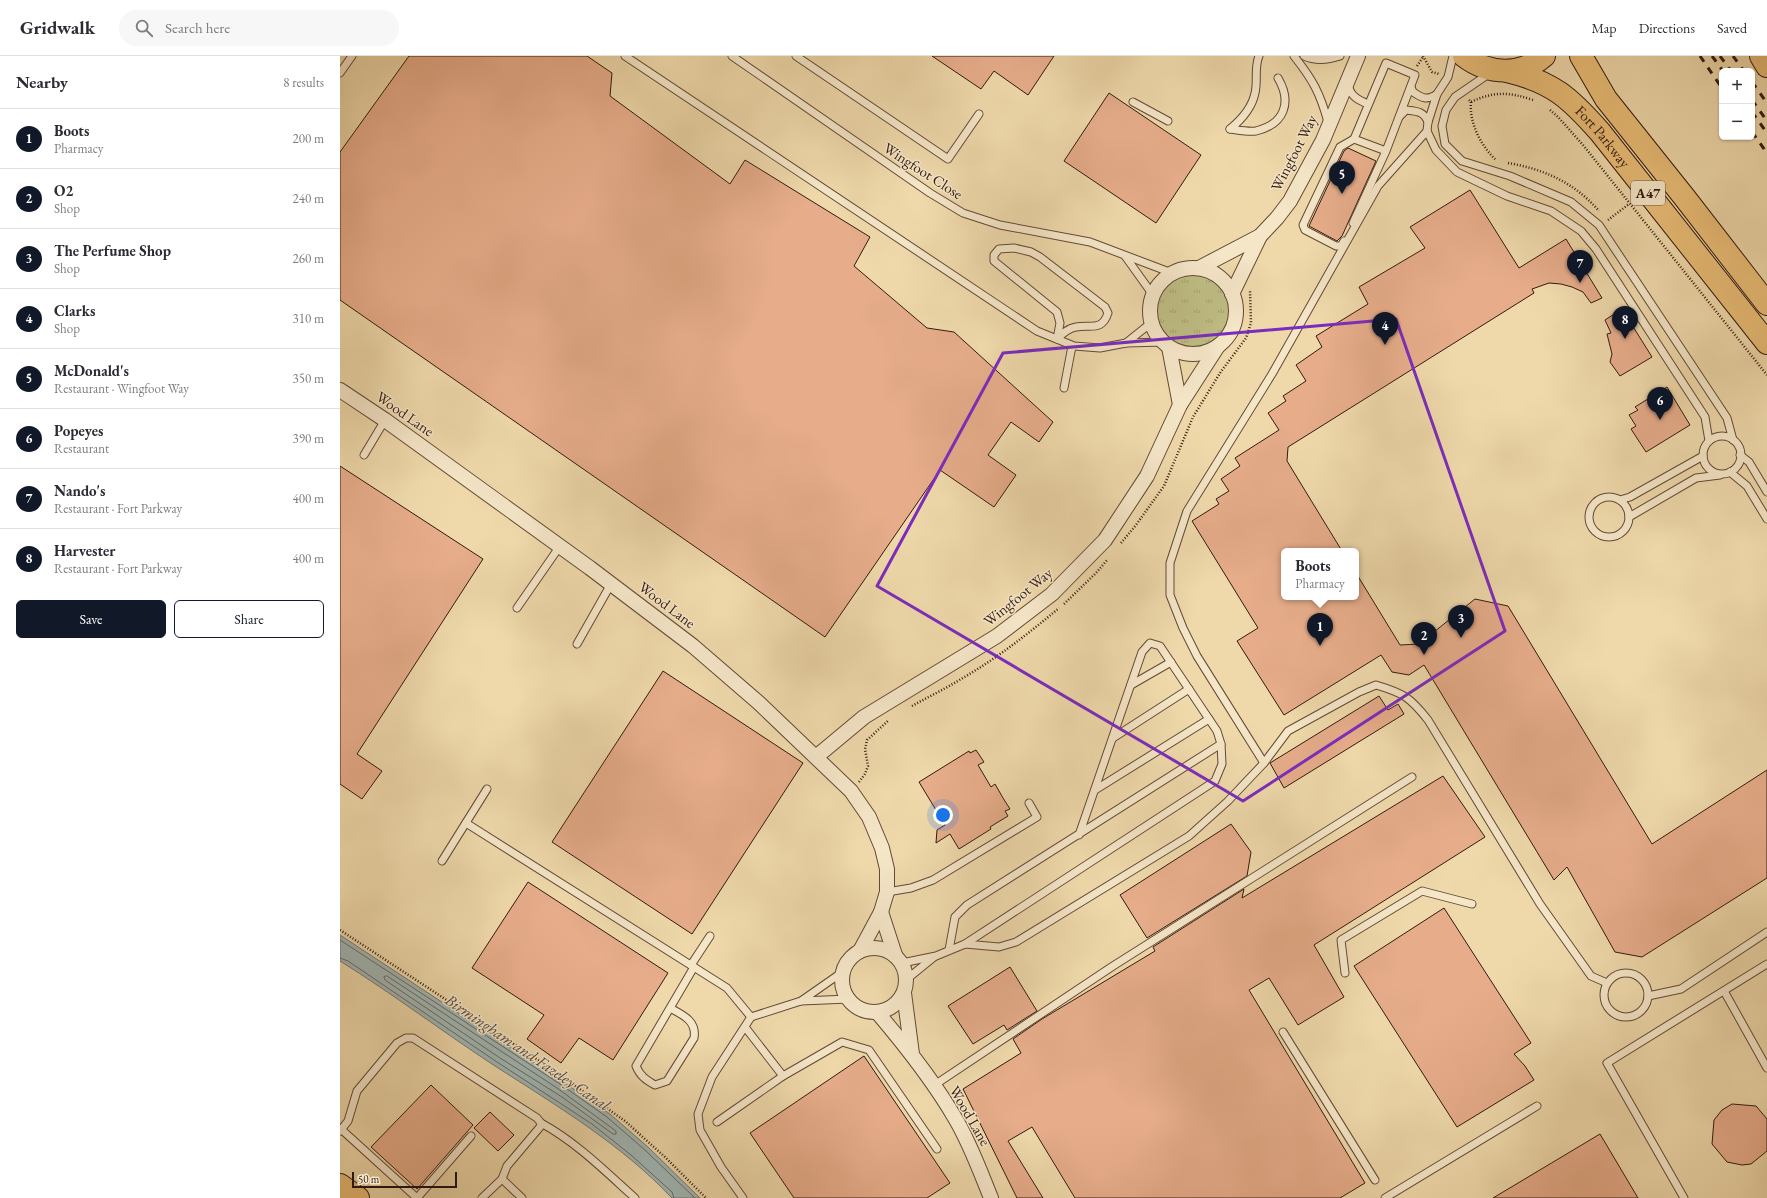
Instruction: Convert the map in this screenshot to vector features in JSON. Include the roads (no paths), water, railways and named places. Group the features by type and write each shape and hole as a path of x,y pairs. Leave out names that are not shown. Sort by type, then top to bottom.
{"main road":[{"name":"Fort Parkway","path":"1464,56 1500,71 1530,76 1560,92 1577,106 1605,138 1767,343"},
{"path":"1500,71 1529,66 1544,56"},
{"name":"Fort Parkway","path":"1581,56 1606,99 1767,304"},
{"path":"1761,56 1767,66"},
{"path":"340,1185 358,1198"}],"street":[{"name":"Wingfoot Way","path":"1232,294 1260,236 1290,201 1323,140 1358,56"},
{"name":"Wingfoot Way","path":"1199,268 1260,236"},
{"path":"1185,268 1199,268 1213,272 1224,281 1232,294 1236,308 1234,322 1228,335 1218,346 1206,352 1194,354 1181,352 1166,345 1156,333 1152,323 1150,309 1153,295 1160,282 1172,273 1185,268"},
{"path":"1166,345 1180,405"},
{"name":"Wingfoot Way","path":"816,757 864,717 997,636 1052,594 1105,540 1147,476 1180,405 1218,346"},
{"name":"Wood Lane","path":"340,390 385,420 560,546 693,646 760,704 851,791 869,817 882,848 887,869 887,892 881,912 860,951"},
{"path":"881,912 898,959 905,986 897,1002 888,1009 878,1012 862,1008 849,999 844,990 842,980 844,971 853,956 860,951 869,948 878,948 887,950 898,959"},
{"name":"Wood Lane","path":"905,986 912,1055"},
{"name":"Wood Lane","path":"878,1012 912,1055 954,1117 972,1149 991,1198"}],"lane":[{"path":"340,73 352,56"},
{"path":"625,56 1038,331 1072,346 1100,348 1126,342 1166,345"},
{"name":"Wingfoot Close","path":"733,56 930,193 963,213 1000,225 1090,242 1172,273"},
{"path":"796,56 948,159 979,114"},
{"path":"1259,56 1256,63 1255,93 1240,120 1230,129 1255,131 1274,123 1281,114 1286,101 1284,88 1278,78"},
{"path":"1294,56 1311,78 1321,97 1329,125"},
{"path":"1304,56 1310,59 1321,60 1340,56"},
{"path":"1453,56 1448,77 1437,94 1428,122 1427,132 1436,150 1457,172 1507,196 1551,210 1581,231 1596,249 1706,417 1710,441"},
{"path":"1386,63 1415,75 1386,151 1345,241 1341,246 1336,246 1305,230 1303,225 1340,147 1354,139 1368,104 1386,63"},
{"path":"1500,71 1455,97 1446,110 1442,126 1445,144 1462,161 1510,176 1571,202 1599,225 1728,418 1733,440 1739,448 1740,455 1737,466 1727,473 1696,478 1629,517"},
{"path":"1347,80 1350,93 1355,98 1368,104"},
{"path":"1411,88 1412,92 1425,99 1431,99 1437,94"},
{"path":"1133,102 1168,121"},
{"path":"1400,116 1406,110 1417,111 1422,113 1428,122"},
{"path":"1264,763 1196,656 1170,595 1170,563 1187,511 1272,374 1378,186 1427,132"},
{"path":"1354,139 1386,151"},
{"path":"1014,248 1031,252 1107,309 1108,313 1106,320 1101,324 1092,327 1074,327 1066,331 1057,339 1059,327 1059,316 1057,312 998,265 994,260 996,251 999,249 1014,248"},
{"path":"1125,255 1153,295"},
{"path":"1126,342 1152,323"},
{"path":"1064,388 1072,346"},
{"path":"364,455 385,420"},
{"path":"1733,440 1720,437 1710,441 1705,447 1703,456 1708,469 1714,472 1727,473 1747,486 1767,519"},
{"path":"1740,455 1749,462 1767,492"},
{"path":"1620,500 1625,505 1629,517 1625,530 1612,537 1605,537 1596,533 1591,528 1588,518 1589,511 1597,501 1608,497 1620,500 1630,497 1703,456"},
{"path":"517,608 560,546"},
{"path":"577,644 611,584"},
{"path":"905,986 936,956 965,944 1215,781 1222,764 1221,744 1217,731 1160,646 1150,643 1142,652 1114,738 1079,835"},
{"path":"1131,685 1171,662"},
{"path":"965,944 999,947 1016,942 1189,836 1228,801 1264,763 1288,732 1360,692 1376,685 1399,692 1415,702 1428,720 1540,904 1591,976 1607,983"},
{"path":"1114,738 1189,689"},
{"path":"1095,790 1209,719"},
{"path":"948,950 955,917 967,904 1079,835 1221,744"},
{"path":"933,1086 1113,966 1412,777"},
{"path":"442,860 487,789"},
{"path":"887,892 911,888 933,880 1038,817 1030,803"},
{"path":"466,823 727,988 750,1018"},
{"path":"1345,973 1341,940 1422,892 1472,904"},
{"path":"1648,996 1681,989 1767,932"},
{"path":"670,1008 683,1015 692,1023 695,1030 694,1038 667,1081 655,1085 645,1079 638,1072 636,1066 710,936"},
{"path":"898,959 936,956"},
{"path":"1684,1198 1607,1063 1767,964"},
{"path":"743,1198 721,1167 700,1130 698,1114 712,1077 750,1018 800,1001 844,971"},
{"path":"1621,973 1630,973 1641,979 1647,989 1648,996 1647,1003 1643,1010 1633,1016 1625,1018 1618,1016 1608,1008 1604,1001 1604,991 1607,983 1614,976 1621,973"},
{"path":"1724,991 1767,1068"},
{"path":"800,1001 849,999"},
{"path":"745,1027 783,1076"},
{"path":"1284,1032 1375,1180"},
{"path":"471,1136 417,1198 341,1130 348,1121 357,1091 397,1043 406,1038 413,1038 420,1041 558,1133 588,1155 635,1198"},
{"path":"717,1122 783,1076 842,1042 869,1050 937,1149"},
{"path":"1385,1198 1537,1106"},
{"path":"482,1198 502,1179 507,1166 540,1127 541,1123"},
{"path":"502,1179 522,1198"}],"water":[{"path":"340,935 610,1114 649,1148 700,1198 672,1198 632,1160 588,1127 340,961"}],"railway":[{"path":"1700,56 1719,84"},
{"path":"1712,56 1721,68"},
{"path":"1720,56 1729,68"},
{"path":"1733,56 1742,68"},
{"path":"1755,86 1767,103"},
{"path":"1755,104 1767,121"},
{"path":"1755,116 1767,133"},
{"path":"1755,136 1767,153"}],"place":[{"name":"McDonald's","path":"1342,194"},
{"name":"Nando's","path":"1580,283"},
{"name":"Harvester","path":"1625,339"},
{"name":"Clarks","path":"1385,345"},
{"name":"Popeyes","path":"1660,420"},
{"name":"The Perfume Shop","path":"1461,638"},
{"name":"Boots","path":"1320,646"},
{"name":"O2","path":"1424,655"}],"water label":[{"name":"Birmingham and Fazeley Canal","path":"528,1052"}]}
